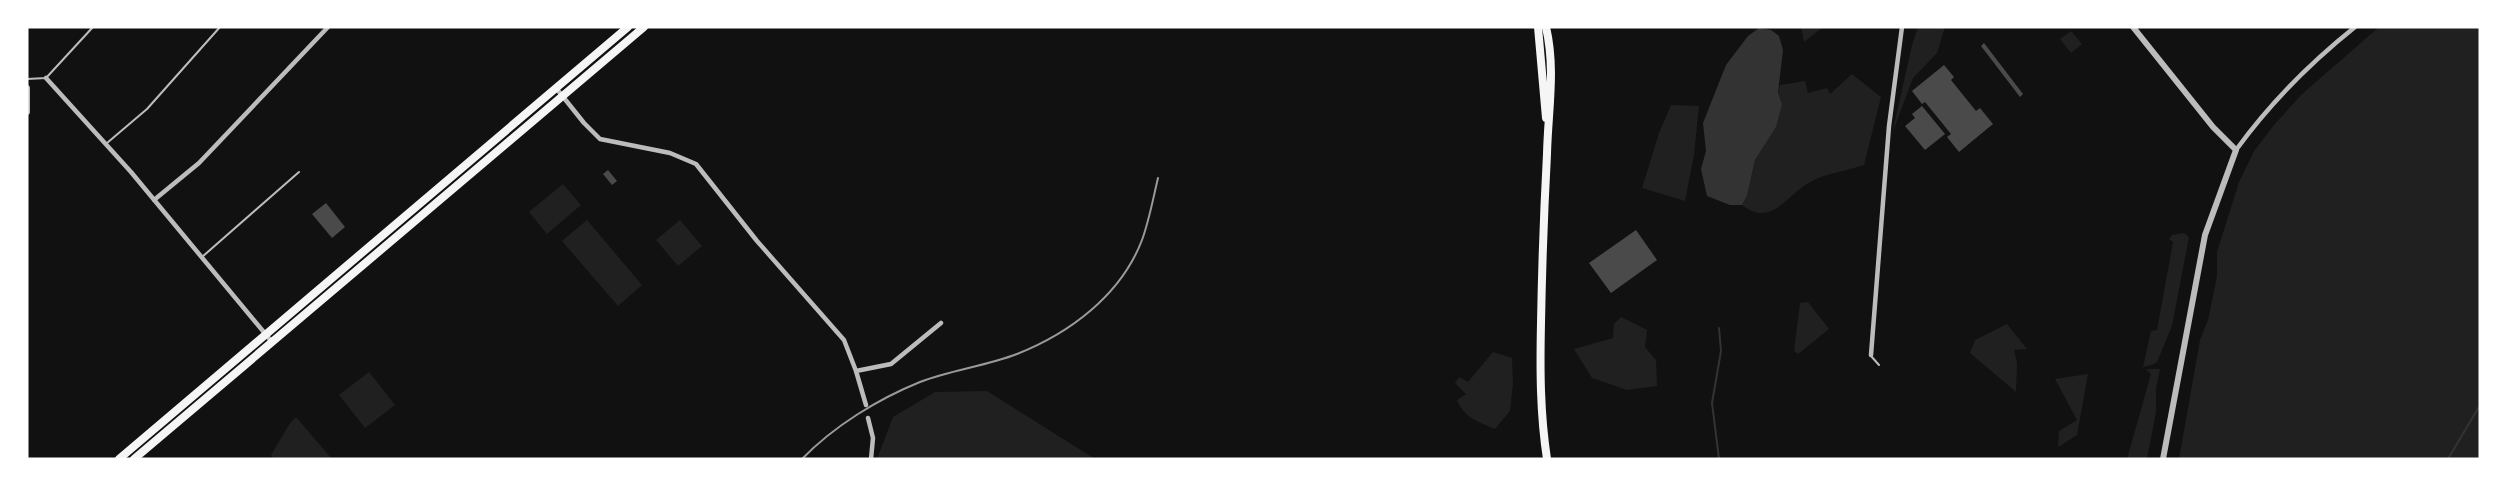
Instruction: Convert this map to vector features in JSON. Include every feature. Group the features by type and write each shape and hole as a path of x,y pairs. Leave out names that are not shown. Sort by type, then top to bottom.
{"main road":[{"path":"119,459 628,27"},
{"path":"134,459 644,27"},
{"path":"1538,27 1548,131"},
{"path":"1546,27 1551,54 1552,93 1548,131 1540,384 1547,459"}],"street":[{"path":"154,200 199,163 328,27"},
{"path":"1871,355 1888,126 1902,27"},
{"path":"2133,27 2213,127 2236,150"},
{"path":"2163,459 2205,235 2236,150 2257,121 2290,83 2355,27"},
{"path":"46,78 154,200 272,342"},
{"path":"27,88 27,112"},
{"path":"556,88 600,139 670,153 696,164 757,241 844,340 866,405"},
{"path":"856,371 891,364 941,323"},
{"path":"868,418 873,438 871,459"}],"lane":[{"path":"27,79 46,78 93,27"},
{"path":"105,145 147,109 220,27"},
{"path":"201,258 299,172"},
{"path":"1871,355 1879,365"}],"shaded area":[{"path":"1801,27 1823,27 1804,42"},
{"path":"1918,27 1945,27 1937,53 1913,78 1892,134 1912,45"},
{"path":"2379,27 2480,27 2480,459 2179,459 2200,340 2208,320 2217,276 2217,252 2239,182 2254,151 2301,95"},
{"path":"1759,28 1771,30 1779,36 1783,50 1778,93 1782,104 1776,127 1755,160 1747,196 1742,205 1730,205 1707,196 1701,169 1706,151 1703,123 1726,65 1748,36"},
{"path":"2071,31 2082,44 2071,53 2060,39"},
{"path":"1852,74 1881,97 1864,165 1829,174 1810,182 1770,212 1753,211 1742,205 1747,196 1755,160 1776,127 1780,85 1805,81 1808,93 1827,88 1830,94"},
{"path":"1671,105 1699,106 1694,155 1685,201 1642,188 1659,133"},
{"path":"563,184 581,205 547,234 529,212"},
{"path":"587,220 642,285 618,306 562,241"},
{"path":"680,220 702,246 678,266 656,240"},
{"path":"2184,233 2189,237 2172,326 2157,362 2143,367 2151,331 2157,330 2173,242 2169,239 2172,235"},
{"path":"1808,302 1829,329 1798,354 1794,351 1800,303"},
{"path":"1621,317 1647,330 1645,347 1656,360 1657,386 1627,390 1592,378 1574,349 1613,338 1614,324"},
{"path":"2007,324 2027,349 2014,350 2017,363 2016,392 1970,353 1975,340"},
{"path":"1493,352 1512,358 1513,384 1510,411 1495,429 1473,419 1464,411 1457,400 1466,394 1455,383 1459,377 1468,382"},
{"path":"2146,369 2160,369 2156,389 2156,412 2147,459 2127,459 2151,374"},
{"path":"369,372 395,405 365,428 339,395"},
{"path":"2088,374 2077,435 2058,447 2059,431 2077,420 2055,379"},
{"path":"987,391 1095,459 877,459 893,417 935,392"},
{"path":"296,417 332,459 274,459 271,455"}],"building":[{"path":"1984,43 2023,94 2020,97 1981,46"},
{"path":"1944,65 1954,77 1951,80 1976,111 1980,108 1993,124 1959,152 1947,137 1951,134 1925,102 1922,104 1912,91"},
{"path":"1922,106 1945,134 1925,150 1905,126 1915,118 1912,114"},
{"path":"608,170 617,181 612,185 603,174"},
{"path":"326,203 345,227 332,238 312,214"},
{"path":"1636,230 1657,260 1611,293 1589,263"}],"waterway":[{"path":"1719,328 1721,351 1712,403 1719,459"},
{"path":"2448,459 2480,405"}],"railway":[{"path":"802,459 828,435 857,414 888,397 920,382 1017,354 1056,335 1092,310 1121,278 1133,260 1142,240 1158,178"}]}
